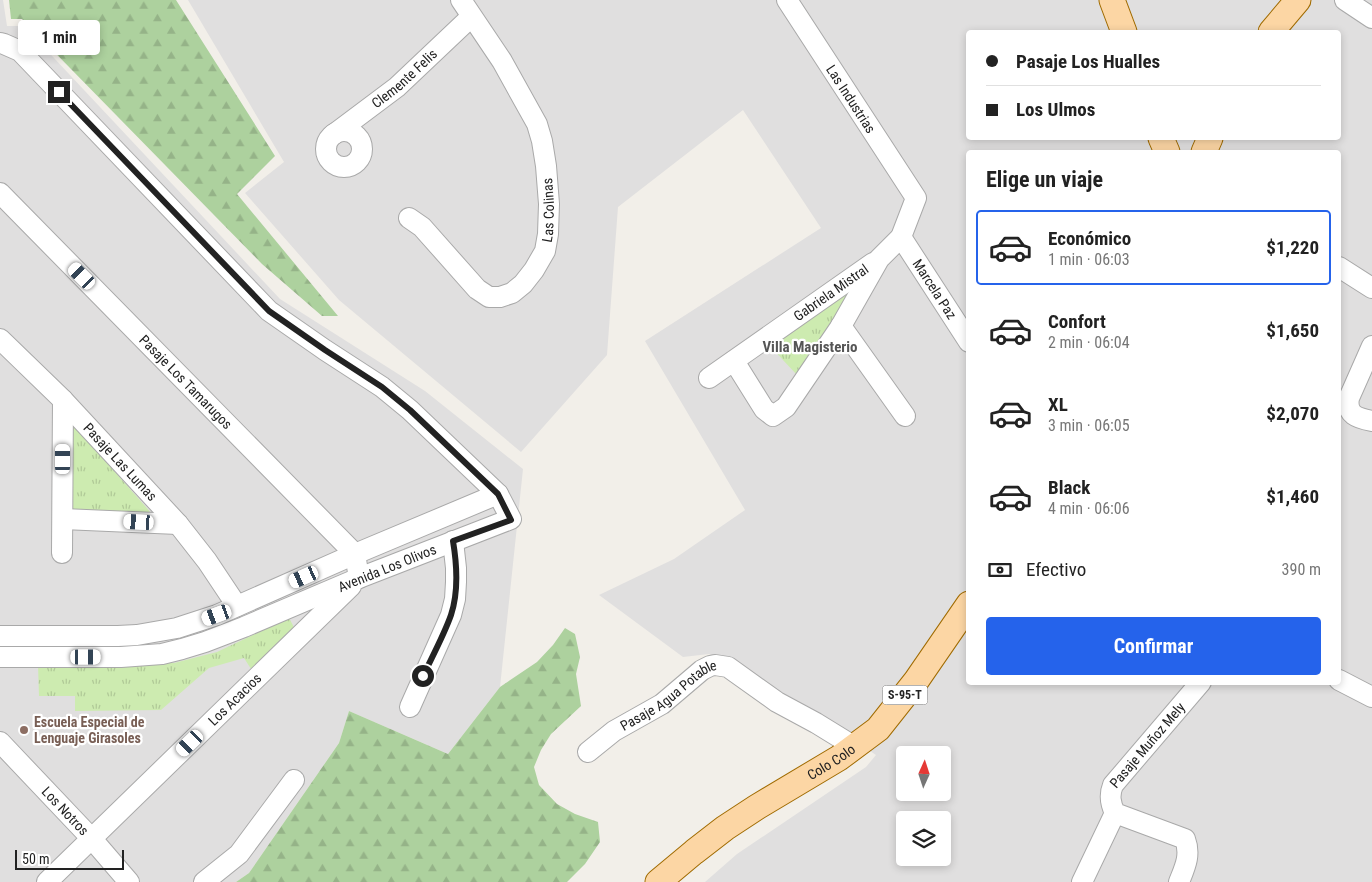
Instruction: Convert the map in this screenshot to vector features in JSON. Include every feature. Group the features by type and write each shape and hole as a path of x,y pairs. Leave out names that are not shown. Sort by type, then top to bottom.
{"main road":[{"path":"1112,0 1123,30"},
{"path":"1273,30 1298,0"},
{"name":"Colo Colo","path":"658,882 733,823 823,768 878,729 916,681 966,608"}],"street":[{"name":"Las Industrias","path":"787,0 916,198 901,237"},
{"path":"1345,0 1372,18"},
{"name":"Clemente Felis","path":"333,135 397,87 466,8"},
{"name":"Las Colinas","path":"409,218 422,227 477,289 489,297 500,297 512,293 523,284 545,251 548,234 549,204 546,166 537,124 506,69 466,8"},
{"path":"0,43 20,51 269,311 382,387 410,410 498,494"},
{"name":"Pasaje Los Tamarugos","path":"0,193 354,554"},
{"path":"734,361 764,409 773,416 786,407 841,326 879,259 901,237"},
{"name":"Marcela Paz","path":"901,237 966,337"},
{"name":"Gabriela Mistral","path":"709,378 879,259"},
{"path":"1341,268 1372,288"},
{"path":"841,326 905,416"},
{"name":"Pasaje Las Lumas","path":"0,339 63,400 178,524 207,561 237,606"},
{"path":"1372,346 1349,398 1351,412 1359,419 1372,421"},
{"name":"Pasaje Las Lumas","path":"62,553 63,400"},
{"name":"Avenida Los Olivos","path":"0,636 118,636 177,628 198,623 354,554 498,494 511,520 360,578 244,627 175,651 121,657 0,657"},
{"name":"Pasaje Las Lumas","path":"62,519 178,524"},
{"path":"410,707 451,615 455,599 456,582 453,541"},
{"path":"354,554 360,578"},
{"name":"Los Acacios","path":"47,882 360,578"},
{"name":"Pasaje Agua Potable","path":"588,752 614,731 662,704 702,670 715,665 728,667 777,702 855,747"},
{"path":"1341,681 1372,697"},
{"name":"Pasaje Muñoz Mely","path":"1115,813 1110,803 1113,785 1198,685"},
{"name":"Los Notros","path":"0,742 130,882"},
{"path":"204,882 239,854 294,780"},
{"path":"1082,882 1115,813 1185,839 1188,857 1187,865 1179,882"}],"shaded area":[{"path":"0,0 3,0 7,26 24,26 280,299 425,391 523,469 500,687 448,754 349,711 339,743 249,873 236,882 0,882"},
{"path":"188,0 1372,0 1372,882 705,882 737,854 866,767 876,755 744,667 709,654 683,657 599,595 674,559 745,510 645,341 821,228 743,110 618,207 607,355 521,452 339,300 245,193 284,162"}],"green space":[{"path":"9,0 176,0 275,156 237,194 338,316 322,316 262,264 22,19 11,19"},
{"path":"855,285 823,338 797,375 768,344"},
{"path":"70,421 153,515 71,512"},
{"path":"289,618 296,631 253,672 244,658 209,668 161,710 75,711 75,696 39,696 38,665 174,663 217,652"},
{"path":"565,628 575,634 580,657 576,674 581,706 551,734 541,750 534,767 539,785 557,804 575,814 598,822 600,842 585,864 567,882 236,882 249,873 339,743 349,711 448,754 500,687 537,662 553,645"}],"place":[{"name":"Escuela Especial de Lenguaje Girasoles","path":"24,730"}],"district":[{"name":"Villa Magisterio","path":"810,347"}],"route":[{"path":"59,92 269,311 382,387 410,410 498,494 511,520 453,541 456,568 455,599 451,615 423,676"}]}
